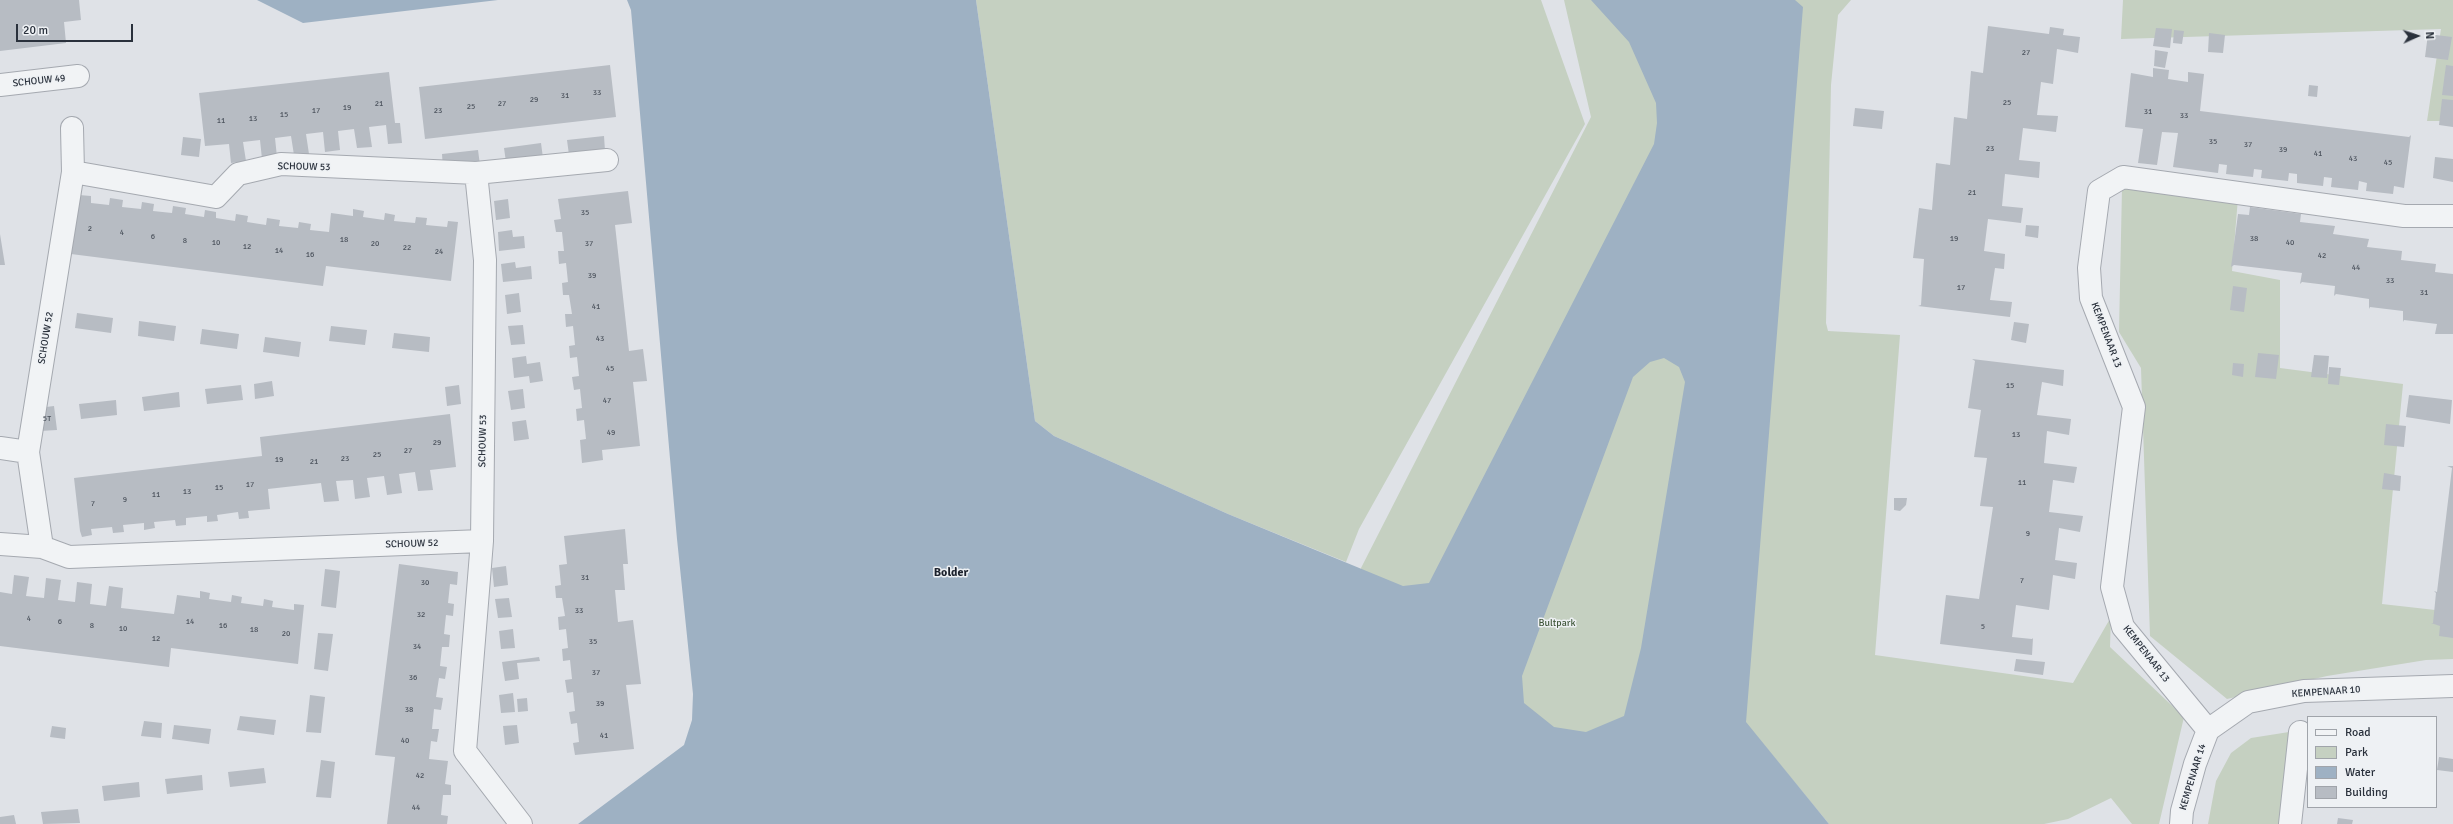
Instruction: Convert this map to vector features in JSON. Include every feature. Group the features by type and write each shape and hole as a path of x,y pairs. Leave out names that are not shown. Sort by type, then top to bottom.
{"street":[{"name":"SCHOUW 49","path":"0,85 78,76"},
{"name":"SCHOUW 52","path":"42,547 28,452 73,172 72,128"},
{"name":"SCHOUW 53","path":"73,172 216,197 238,174 281,164 476,173 607,160"},
{"name":"SCHOUW 53","path":"476,173 485,260 482,541"},
{"name":"KEMPENAAR 13","path":"2208,730 2123,627 2112,587 2134,407 2091,298 2088,268 2100,191 2123,177 2404,216 2453,216"},
{"path":"0,448 28,452"},
{"name":"SCHOUW 52","path":"0,544 42,547 69,557 482,541"},
{"path":"482,541 465,751 521,824"},
{"name":"KEMPENAAR 10","path":"2208,730 2248,702 2304,692 2453,686"},
{"name":"KEMPENAAR 14","path":"2181,824 2182,811 2195,764 2208,730"},
{"path":"2290,824 2300,732"}],"green space":[{"path":"976,0 1541,0 1585,124 1359,529 1346,562 1228,514 1054,436 1035,421"},
{"name":"Bultpark","path":"1564,0 1851,0 1838,15 1831,85 1826,323 1828,331 1900,335 1875,655 2073,683 2111,617 2110,647 2184,717 2159,824 2132,824 2111,798 2068,819 2044,824 1829,824 1753,732 1344,824 1361,568 1591,117"},
{"path":"2123,0 2453,0 2453,121 2427,121 2441,29 2121,39"},
{"path":"2122,188 2238,198 2232,271 2280,280 2280,368 2403,384 2382,604 2453,612 2453,659 2426,660 2327,676 2227,699 2150,636 2141,368 2119,332"},
{"path":"2289,732 2281,824 2208,824 2216,781 2231,753 2251,738"}],"water":[{"path":"257,0 498,0 303,23"},
{"path":"627,0 976,0 1035,421 1054,436 1228,514 1403,586 1429,583 1654,144 1657,123 1656,103 1629,42 1591,0 1795,0 1803,7 1746,722 1829,824 578,824 684,745 692,720 693,694 677,539 631,10","holes":["1664,358 1679,367 1685,382 1641,648 1624,716 1586,732 1554,727 1524,703 1522,676 1633,377 1650,362"]}],"building":[{"path":"0,0 79,0 81,20 64,22 66,43 0,51"},
{"path":"1988,26 2049,34 2050,27 2064,29 2063,35 2080,37 2078,53 2057,49 2053,84 2041,82 2037,115 2058,116 2056,132 2023,128 2019,160 2040,162 2039,178 2005,174 2002,206 2023,208 2021,223 1988,219 1984,251 2005,254 2004,269 1995,268 1990,300 2012,302 2010,317 1918,306 1921,305 1924,259 1913,258 1919,208 1932,210 1936,163 1950,165 1954,117 1967,119 1971,71 1983,73"},
{"path":"2156,28 2172,29 2170,48 2153,46"},
{"path":"2174,30 2184,31 2182,44 2173,43"},
{"path":"2209,33 2225,35 2223,53 2208,52"},
{"path":"2428,34 2452,37 2448,60 2425,57"},
{"path":"2155,50 2168,52 2165,68 2154,66"},
{"path":"610,65 616,117 425,139 419,87"},
{"path":"2446,65 2453,66 2453,96 2442,95"},
{"path":"2153,68 2169,70 2168,79 2188,82 2188,72 2204,74 2200,111 2409,137 2411,135 2404,188 2394,186 2393,194 2366,191 2367,183 2359,181 2358,190 2331,187 2332,178 2324,177 2323,186 2297,183 2297,174 2289,173 2288,181 2261,178 2262,170 2254,169 2253,177 2226,174 2227,165 2219,164 2218,173 2173,167 2178,133 2162,132 2157,165 2138,163 2143,129 2125,127 2131,73 2153,77"},
{"path":"389,72 395,123 400,123 402,143 388,144 386,125 369,127 372,147 357,148 354,129 338,131 340,150 325,152 323,132 306,134 309,154 294,155 291,136 275,138 277,157 262,159 260,140 243,142 246,161 231,163 229,144 205,146 199,93"},
{"path":"2309,85 2318,86 2317,97 2308,96"},
{"path":"2442,99 2453,100 2453,127 2439,125"},
{"path":"1855,108 1884,111 1882,129 1853,126"},
{"path":"604,136 605,151 569,155 567,140"},
{"path":"183,137 201,139 199,157 181,155"},
{"path":"541,143 543,158 506,162 504,148"},
{"path":"478,150 480,165 443,169 442,154"},
{"path":"2435,157 2453,159 2453,182 2433,178"},
{"path":"628,191 632,223 615,225 629,351 643,349 647,381 633,382 640,446 602,450 603,460 582,463 580,440 586,439 584,420 577,421 576,409 582,408 580,389 574,390 572,377 579,376 577,357 570,358 569,346 575,345 573,326 566,327 565,314 572,314 569,295 563,295 562,283 568,282 566,263 559,264 558,251 564,251 562,232 556,232 554,220 561,219 558,199"},
{"path":"79,195 91,196 91,203 109,205 110,198 123,200 122,207 141,209 142,202 154,204 153,211 172,213 173,206 186,208 185,214 204,217 205,210 216,212 216,218 235,221 236,214 248,216 247,222 266,225 267,218 280,220 279,226 298,228 299,222 311,224 310,230 329,232 331,213 353,216 353,209 364,211 363,217 384,220 385,213 395,215 394,221 415,223 416,217 427,218 426,225 447,227 448,221 458,222 451,281 326,266 323,286 71,254"},
{"path":"508,199 510,218 496,220 494,201"},
{"path":"2250,207 2301,214 2300,222 2335,226 2333,234 2369,239 2367,247 2402,251 2401,260 2436,264 2435,272 2453,274 2453,334 2435,334 2437,324 2404,320 2403,322 2403,311 2370,307 2369,309 2369,299 2336,294 2334,296 2335,286 2302,282 2300,284 2302,273 2234,265 2231,267 2238,214 2249,215"},
{"path":"2026,225 2039,226 2038,238 2025,236"},
{"path":"512,230 513,237 524,236 525,248 499,251 498,232"},
{"path":"0,234 5,265 0,265"},
{"path":"515,262 516,268 531,266 532,279 503,282 501,264"},
{"path":"2233,286 2247,288 2244,312 2230,310"},
{"path":"519,293 521,312 507,314 505,295"},
{"path":"77,313 113,318 111,333 75,328"},
{"path":"139,321 176,326 174,341 138,336"},
{"path":"2014,322 2029,324 2026,343 2011,340"},
{"path":"523,325 525,344 511,345 508,326"},
{"path":"331,326 367,330 365,345 329,341"},
{"path":"202,329 239,334 237,349 200,344"},
{"path":"394,333 430,337 429,352 392,348"},
{"path":"265,337 301,342 299,357 263,352"},
{"path":"2258,353 2279,355 2276,379 2255,377"},
{"path":"2314,355 2329,356 2327,378 2311,377"},
{"path":"526,356 527,364 540,362 543,381 530,383 529,376 514,378 512,358"},
{"path":"1972,359 2064,370 2063,386 2042,382 2037,415 2071,419 2069,435 2047,431 2044,463 2077,467 2074,483 2053,480 2049,512 2083,516 2080,532 2059,528 2055,560 2077,563 2075,579 2053,575 2049,610 2016,605 2012,637 2033,638 2032,655 1940,644 1946,595 1979,599 1993,507 1980,506 1987,458 1974,457 1981,410 1968,408 1975,361"},
{"path":"2233,363 2244,364 2243,377 2232,375"},
{"path":"2329,367 2341,368 2339,385 2328,384"},
{"path":"272,381 274,396 255,399 254,384"},
{"path":"241,385 243,400 207,404 205,389"},
{"path":"459,385 461,404 447,406 445,387"},
{"path":"523,389 525,408 511,410 508,391"},
{"path":"179,392 180,407 144,411 142,397"},
{"path":"2409,395 2452,400 2450,424 2406,417"},
{"path":"116,400 117,415 81,419 79,404"},
{"path":"54,406 57,430 40,431 38,408"},
{"path":"450,414 456,467 430,470 433,490 418,491 415,472 399,474 402,493 387,495 384,476 367,478 370,497 355,499 353,480 336,481 339,501 324,502 321,483 268,489 270,509 248,511 249,518 239,519 238,512 217,515 218,521 207,522 207,516 186,518 186,525 176,526 175,520 154,522 155,528 144,530 144,523 123,525 124,532 113,533 112,527 91,529 92,535 82,537 80,531 74,478 262,456 260,437"},
{"path":"526,420 529,439 514,441 512,422"},
{"path":"2386,424 2406,426 2404,447 2384,445"},
{"path":"2447,466 2453,466 2453,638 2439,636 2440,626 2431,623 2433,623 2436,593 2434,591 2437,592 2452,468"},
{"path":"2384,473 2401,476 2400,491 2382,489"},
{"path":"1894,498 1907,498 1906,505 1900,511 1894,510"},
{"path":"625,529 628,564 623,564 625,590 615,590 618,622 633,620 641,684 626,685 634,749 575,755 573,743 579,742 577,723 571,724 569,712 575,711 573,692 567,693 565,680 572,679 570,660 563,661 562,649 568,648 566,629 559,630 558,617 565,616 562,598 556,598 555,586 561,585 559,565 567,564 564,536"},
{"path":"399,564 458,572 457,585 450,584 448,603 454,604 453,616 446,615 444,634 450,635 449,647 442,647 440,666 447,667 445,679 439,678 436,697 443,698 441,710 434,709 432,729 439,729 437,742 431,741 429,759 448,761 445,784 451,785 451,795 443,795 441,815 448,816 447,824 387,824 395,757 375,755"},
{"path":"506,566 508,585 494,587 492,568"},
{"path":"325,569 340,571 336,608 321,606"},
{"path":"14,575 29,577 26,596 44,598 46,578 61,580 58,600 75,602 77,582 92,584 90,604 106,606 109,586 123,588 121,608 174,614 177,595 200,598 200,591 210,593 209,599 231,602 232,595 242,597 241,603 263,606 264,599 273,601 272,607 294,610 294,604 304,605 298,664 171,648 169,667 0,646 0,592 12,594"},
{"path":"509,598 512,617 498,618 495,599"},
{"path":"513,629 515,648 501,649 499,631"},
{"path":"318,633 333,634 328,671 314,669"},
{"path":"539,657 540,661 517,663 519,679 505,681 502,662"},
{"path":"2016,659 2045,662 2043,675 2014,671"},
{"path":"513,693 515,712 501,713 499,695"},
{"path":"310,695 325,697 321,733 306,732"},
{"path":"527,698 528,711 518,712 517,699"},
{"path":"240,716 276,720 274,735 237,730"},
{"path":"144,721 162,723 161,738 141,736"},
{"path":"174,725 211,729 209,744 172,739"},
{"path":"517,725 519,743 505,745 503,726"},
{"path":"52,726 66,728 65,739 50,737"},
{"path":"2439,757 2453,759 2453,772 2437,770"},
{"path":"321,760 335,762 331,798 316,797"},
{"path":"264,768 266,783 230,787 228,772"},
{"path":"202,775 203,790 167,794 165,779"},
{"path":"139,782 140,797 104,801 102,786"},
{"path":"78,809 80,823 43,824 41,812"},
{"path":"14,815 16,824 0,824 0,817"},
{"path":"2338,818 2353,820 2352,824 2337,824"}],"district":[{"name":"Bolder","path":"951,573"}]}
